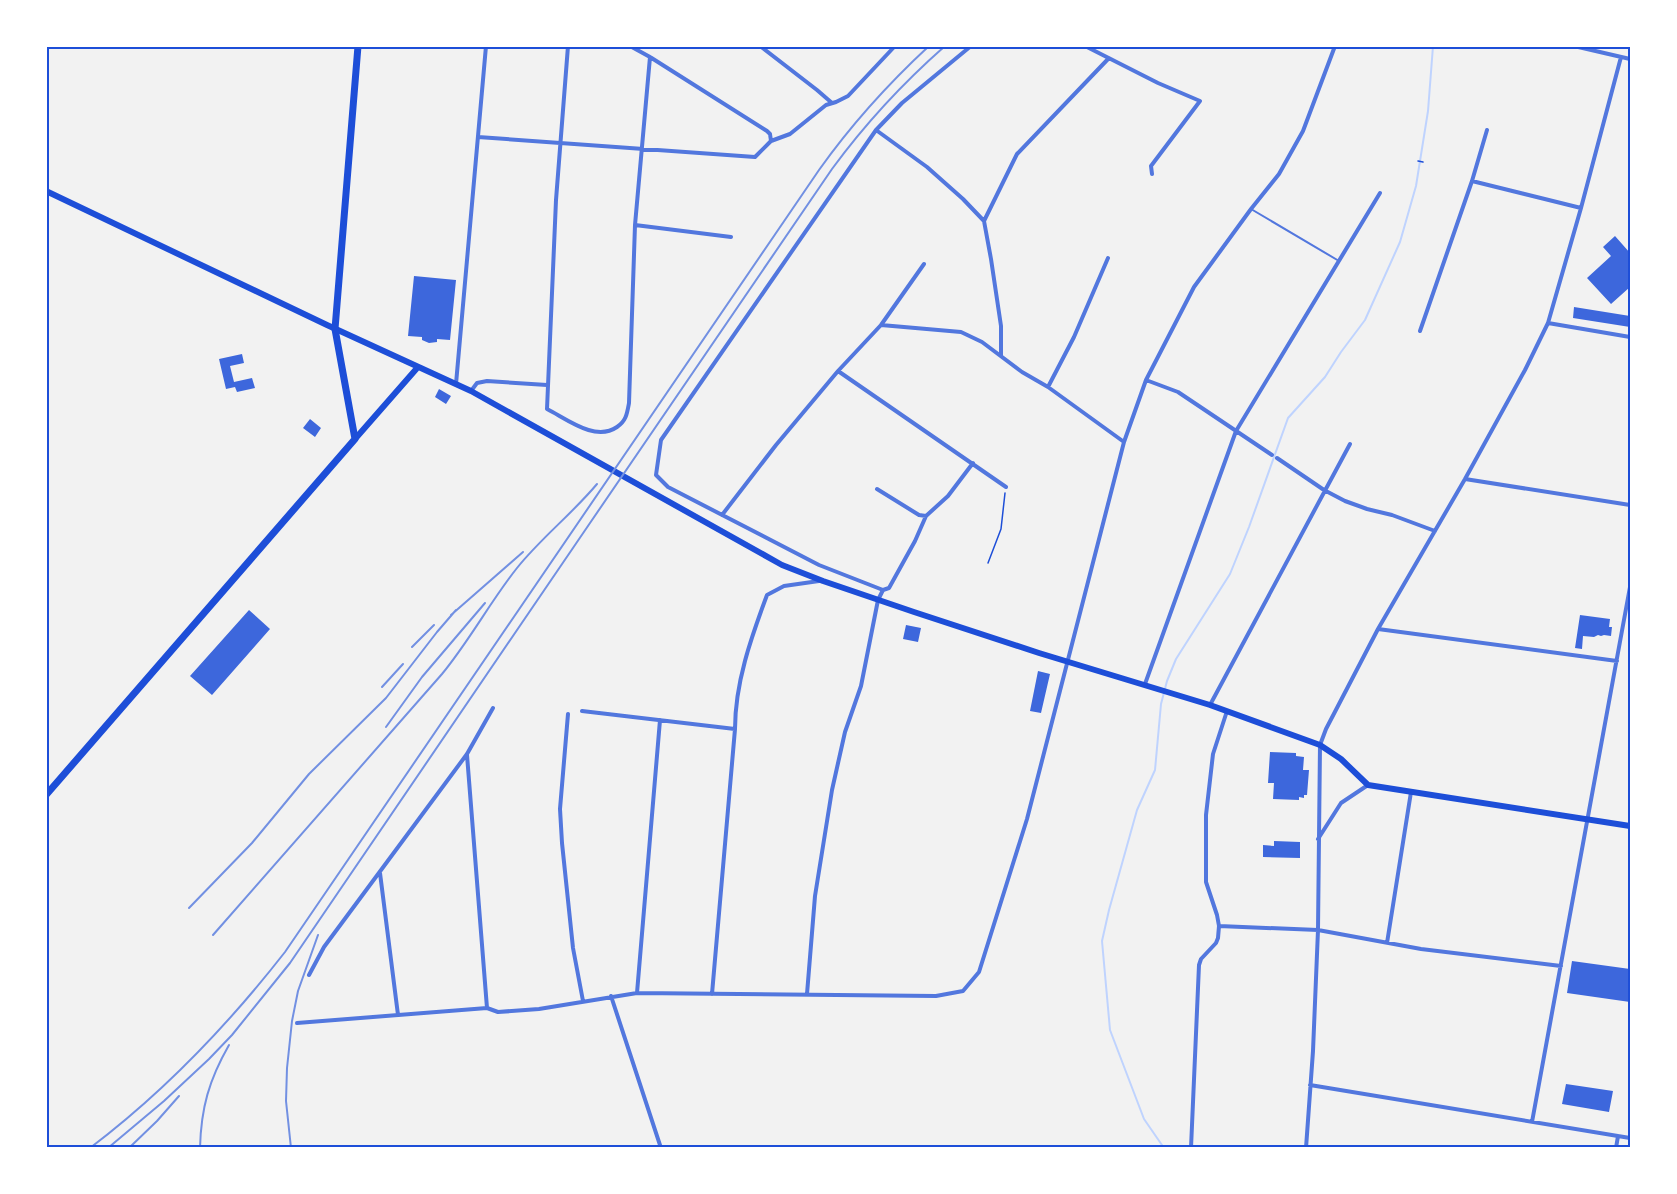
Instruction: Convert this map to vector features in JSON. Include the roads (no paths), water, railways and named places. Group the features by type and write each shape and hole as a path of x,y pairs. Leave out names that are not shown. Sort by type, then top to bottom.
{"main road":[{"path":"355,439 336,329 358,46"},
{"path":"46,191 471,391 782,565 878,600 1039,653 1227,710 1320,745 1341,759 1368,784 1630,826"},
{"path":"46,795 418,367"}],"street":[{"path":"456,384 486,46"},
{"path":"568,46 556,200 547,409 589,431 598,433 606,433 623,423 627,416 629,403 635,225 650,57"},
{"path":"630,46 767,131 771,141"},
{"path":"760,46 832,103"},
{"path":"478,137 755,157 771,141 790,134 822,108 848,96 895,46"},
{"path":"970,46 902,103 876,130 661,440 656,475 668,487 819,565 883,590 889,588 926,516 948,496 973,463"},
{"path":"1085,46 1158,83 1200,101 1151,166 1152,174"},
{"path":"297,1023 487,1008 498,1012 538,1009 637,993 936,996 963,991 979,972 1027,819 1124,442 1146,380 1194,287 1279,174 1303,131 1335,46"},
{"path":"1574,46 1630,58"},
{"path":"1306,1148 1318,930 1320,745 1378,629 1465,479 1548,323 1621,57"},
{"path":"984,221 1017,154 1109,58"},
{"path":"876,130 927,167 984,221 992,259 1001,326 1001,355"},
{"path":"1420,331 1472,181 1487,130"},
{"path":"1472,181 1581,208"},
{"path":"1145,684 1236,430 1380,193"},
{"path":"635,225 731,237"},
{"path":"1048,387 1074,337 1108,258"},
{"path":"722,515 776,445 838,371 882,325 924,264"},
{"path":"1548,323 1630,336"},
{"path":"882,325 961,332 982,342 1124,442"},
{"path":"838,371 1006,486"},
{"path":"1146,380 1178,392 1272,455"},
{"path":"471,391 477,383 487,381 548,385"},
{"path":"1210,705 1350,444"},
{"path":"1277,458 1324,490 1356,506 1392,515 1435,531"},
{"path":"1465,479 1630,505"},
{"path":"877,489 919,515 926,516"},
{"path":"712,994 735,714 748,647 767,595 784,586 823,581"},
{"path":"1532,1122 1630,587"},
{"path":"807,994 815,896 832,790 845,732 861,686 878,600 883,590"},
{"path":"1378,629 1617,661"},
{"path":"309,975 324,947 467,754 493,708"},
{"path":"1191,1148 1199,965 1201,959 1216,943 1219,926 1206,882 1206,815 1213,754 1227,710"},
{"path":"582,711 735,729"},
{"path":"568,714 561,799 562,843 573,948 583,1001"},
{"path":"637,993 660,720"},
{"path":"467,754 487,1008"},
{"path":"1318,839 1341,803 1368,784"},
{"path":"1386,944 1411,792"},
{"path":"380,872 398,1015"},
{"path":"1219,926 1318,930 1386,944 1561,966"},
{"path":"611,996 661,1148"},
{"path":"1310,1086 1630,1138"},
{"path":"1616,1148 1618,1136"}],"lane":[{"path":"1251,209 1339,261"}],"waterway":[{"path":"1164,1148 1144,1119 1110,1030 1102,941 1109,910 1137,810 1155,770 1161,704 1176,659 1230,574 1288,418 1325,377 1365,320 1400,242 1416,186 1428,111 1433,46"}],"railway":[{"path":"90,1148 144,1104 194,1056 241,1006 285,952 819,170 871,105 929,46"},
{"path":"108,1148 209,1059 232,1035 290,963 832,169 885,104 945,46"},
{"path":"213,935 442,674 526,557 597,484"},
{"path":"451,615 523,552"},
{"path":"386,727 422,677 485,603"},
{"path":"189,908 252,843 309,774 386,698 456,610"},
{"path":"412,647 434,625"},
{"path":"382,687 403,664"},
{"path":"291,1148 286,1101 292,1021 298,991 318,935"},
{"path":"200,1148 207,1095 216,1070 229,1045"},
{"path":"129,1148 179,1096"}]}
